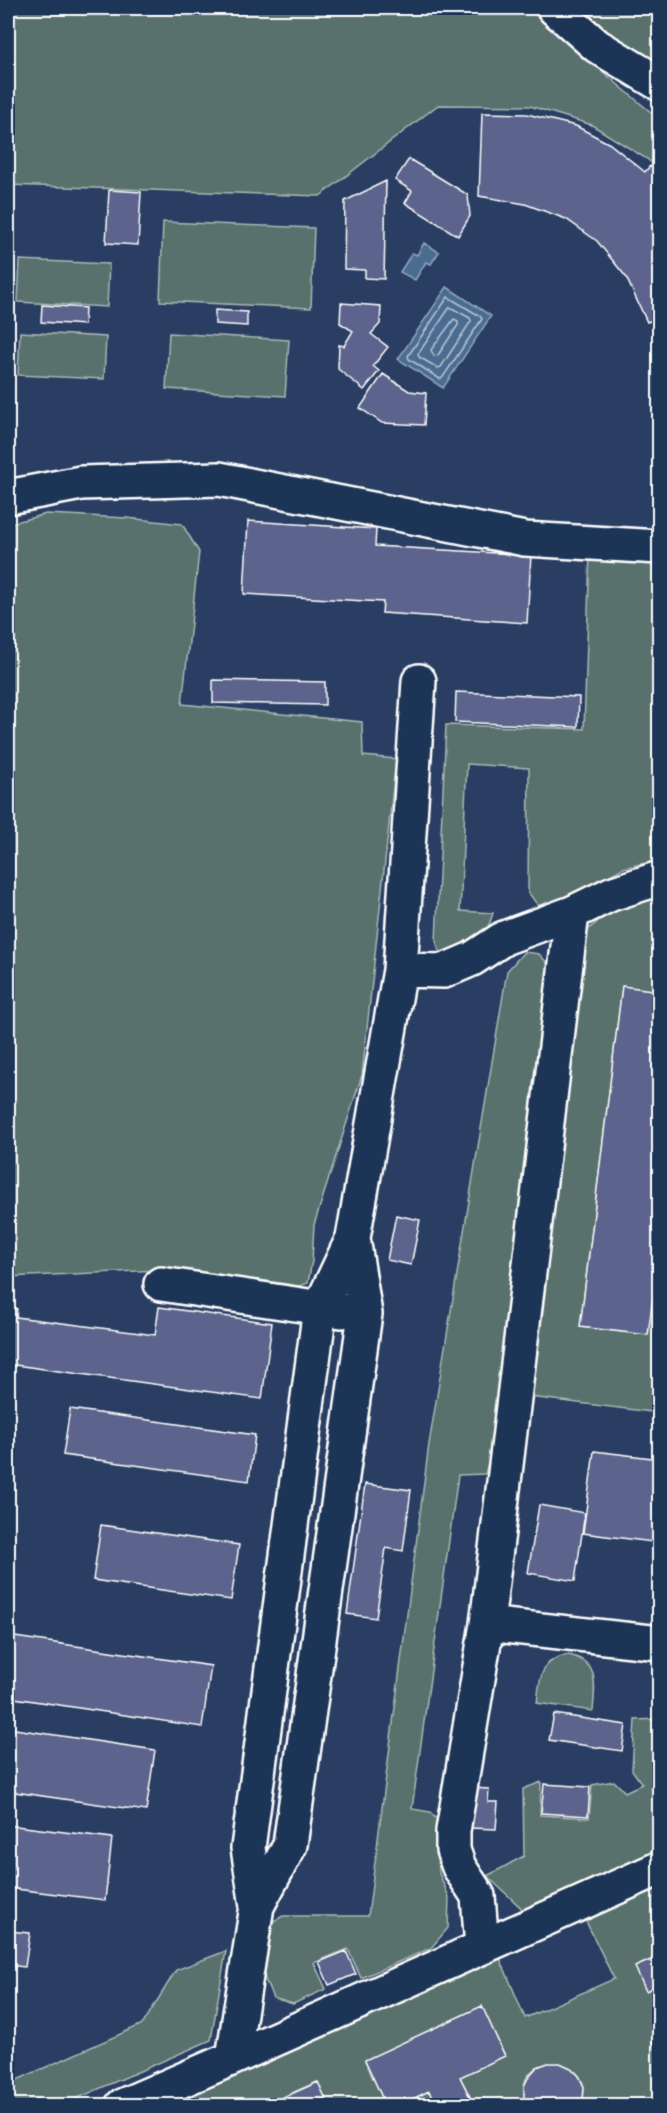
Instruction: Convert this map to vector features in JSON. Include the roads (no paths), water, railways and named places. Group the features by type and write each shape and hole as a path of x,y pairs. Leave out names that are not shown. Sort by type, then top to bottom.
{"lane":[{"path":"554,8 597,46 660,84"},
{"path":"8,497 81,483 219,479 525,539 660,547"},
{"path":"233,2058 257,1906 248,1848 320,1308 353,1238 400,970 419,681"},
{"path":"400,970 444,971 472,959 504,938 572,913 611,894 660,878"},
{"path":"482,1947 478,1896 459,1867 453,1851 453,1831 487,1624 572,913"},
{"path":"257,1906 290,1845 364,1314 353,1238"},
{"path":"161,1284 364,1314"},
{"path":"487,1624 660,1643"},
{"path":"122,2106 660,1868"}],"water":[{"path":"424,243 439,252 431,264 426,262 415,280 400,272 412,253 417,255"},
{"path":"447,287 491,316 443,388 398,359"}]}
